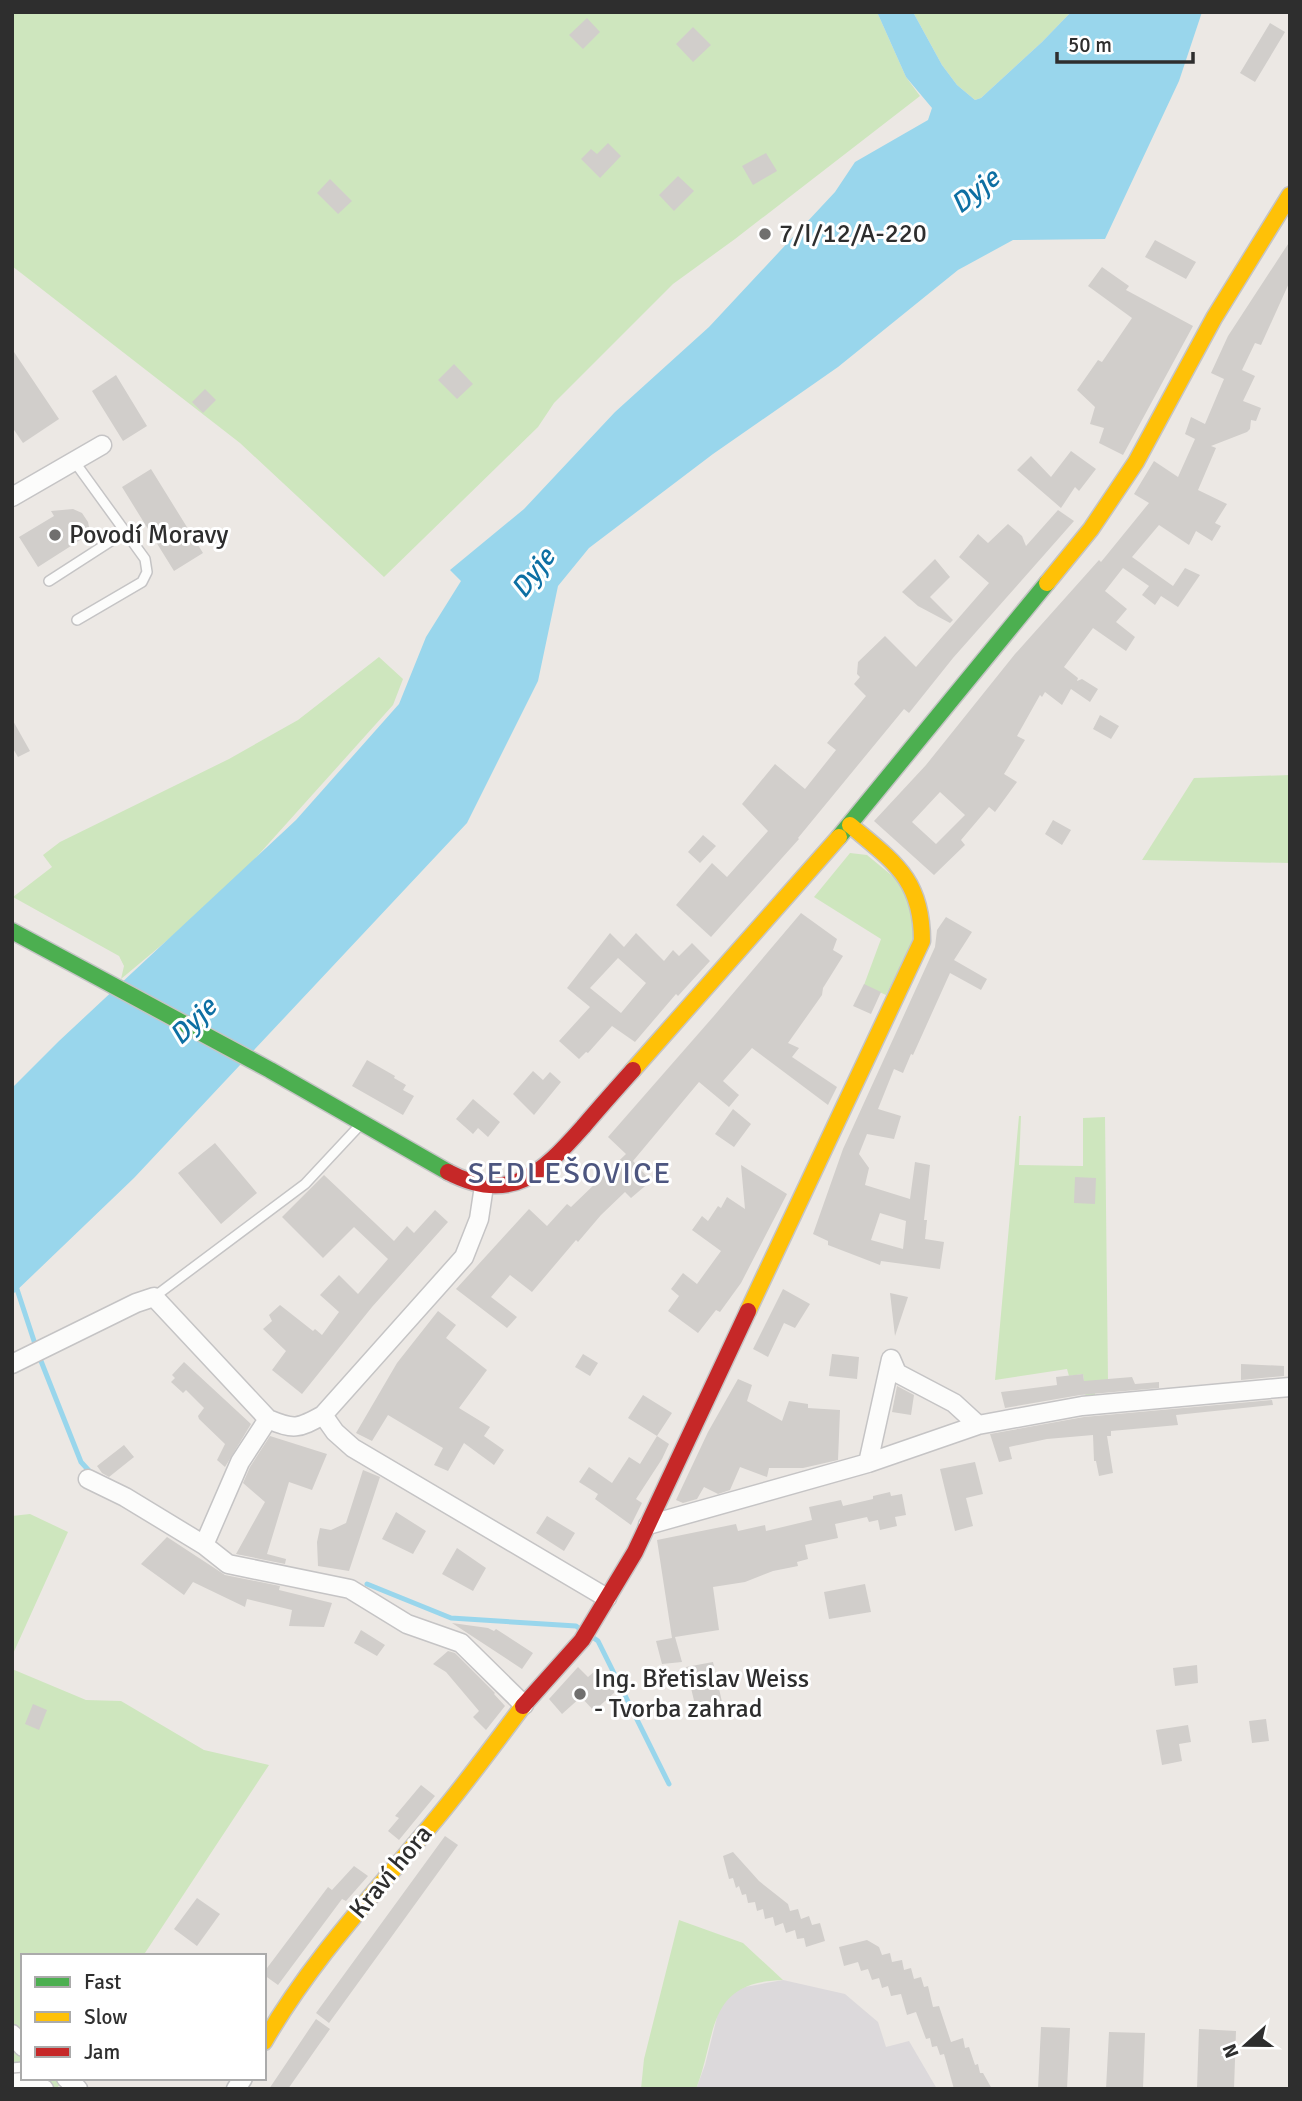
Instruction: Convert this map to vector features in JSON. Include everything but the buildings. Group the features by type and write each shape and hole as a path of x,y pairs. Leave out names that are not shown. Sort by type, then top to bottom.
{"street":[{"path":"12,931 270,1070 450,1173 484,1186 509,1185 529,1177 552,1162 850,825 1091,529 1136,462 1214,318 1290,195"},
{"path":"12,497 102,445"},
{"name":"Kraví hora","path":"266,2039 318,1959 434,1822 524,1705 586,1633 635,1552 922,941 923,916 915,890 902,871 850,825"},
{"path":"12,1364 154,1297 268,1419 289,1428 306,1424 323,1415 464,1257 479,1219 484,1186"},
{"path":"868,1463 891,1359 897,1373 954,1403 978,1425"},
{"path":"648,1524 868,1463 978,1425 1082,1406 1290,1387"},
{"path":"323,1415 335,1432 354,1448 607,1598"},
{"path":"204,1545 240,1462 268,1419"},
{"path":"88,1479 125,1497 204,1545 228,1564 350,1589 407,1624 461,1643 524,1705"},
{"path":"12,2083 24,2082 44,2089"}],"lane":[{"path":"74,461 145,559 147,572 142,582 77,620"},
{"path":"49,581 125,532"},
{"path":"154,1297 305,1184 362,1123"}],"shaded area":[{"path":"783,1980 845,1994 878,2022 886,2047 909,2041 937,2089 696,2089 719,2009 732,1993 745,1987"}],"green space":[{"path":"12,12 877,12 906,77 920,96 673,284 554,403 538,427 384,577 240,443 12,266"},
{"path":"913,12 1071,12 981,98 975,100 957,85 942,65"},
{"path":"379,657 403,679 393,705 225,892 121,979 124,966 119,956 13,897 52,867 43,855 60,842 229,759 298,720"},
{"path":"1290,775 1290,863 1142,860 1194,778"},
{"path":"850,853 867,855 907,888 915,937 886,995 864,985 881,939 814,897"},
{"path":"1019,1116 1019,1165 1083,1166 1083,1118 1105,1117 1108,1381 1095,1385 1095,1397 1086,1400 1083,1374 1069,1376 1067,1369 995,1380"},
{"path":"30,1514 68,1532 12,1656 12,1516"},
{"path":"12,1669 86,1700 121,1701 204,1750 269,1765 144,1954 21,1954 21,2080 64,2080 56,2089 12,2089"},
{"path":"679,1920 743,1943 783,1980 758,1983 740,1990 727,2001 713,2030 696,2089 641,2089 644,2059"}],"water":[{"name":"Dyje","path":"877,12 913,12 942,65 957,85 975,100 981,98 1071,12 1202,12 1179,81 1105,239 1013,240 958,270 838,367 713,454 589,548 558,586 538,681 467,823 134,1178 12,1295 12,1088 296,820 399,704 426,637 461,581 450,570 524,509 615,412 709,327 835,192 855,162 928,120 932,108 906,77"}],"waterway":[{"path":"12,1274 36,1347"},
{"path":"39,1356 81,1462 92,1474"},
{"path":"367,1584 451,1618 576,1626 580,1629"},
{"path":"591,1636 598,1641 669,1784"}],"traffic: fast":[{"path":"839,837 1047,583"},
{"path":"12,931 270,1070 448,1172"}],"traffic: slow":[{"path":"1047,583 1091,529 1136,462 1214,318 1290,195"},
{"path":"748,1311 922,941 921,920 911,887 892,862 850,825"},
{"path":"633,1070 839,837"},
{"path":"266,2039 321,1957 455,1796 523,1706"}],"traffic: jam":[{"path":"448,1172 490,1185 508,1184 524,1179 553,1158 633,1070"},
{"path":"523,1706 582,1640 635,1552 748,1311"}],"place":[{"name":"7/I/12/A-220","path":"765,234"},
{"name":"Povodí Moravy","path":"55,535"},
{"name":"Ing. Břetislav Weiss - Tvorba zahrad","path":"580,1694"}],"district":[{"name":"SEDLEŠOVICE","path":"570,1173"}]}
